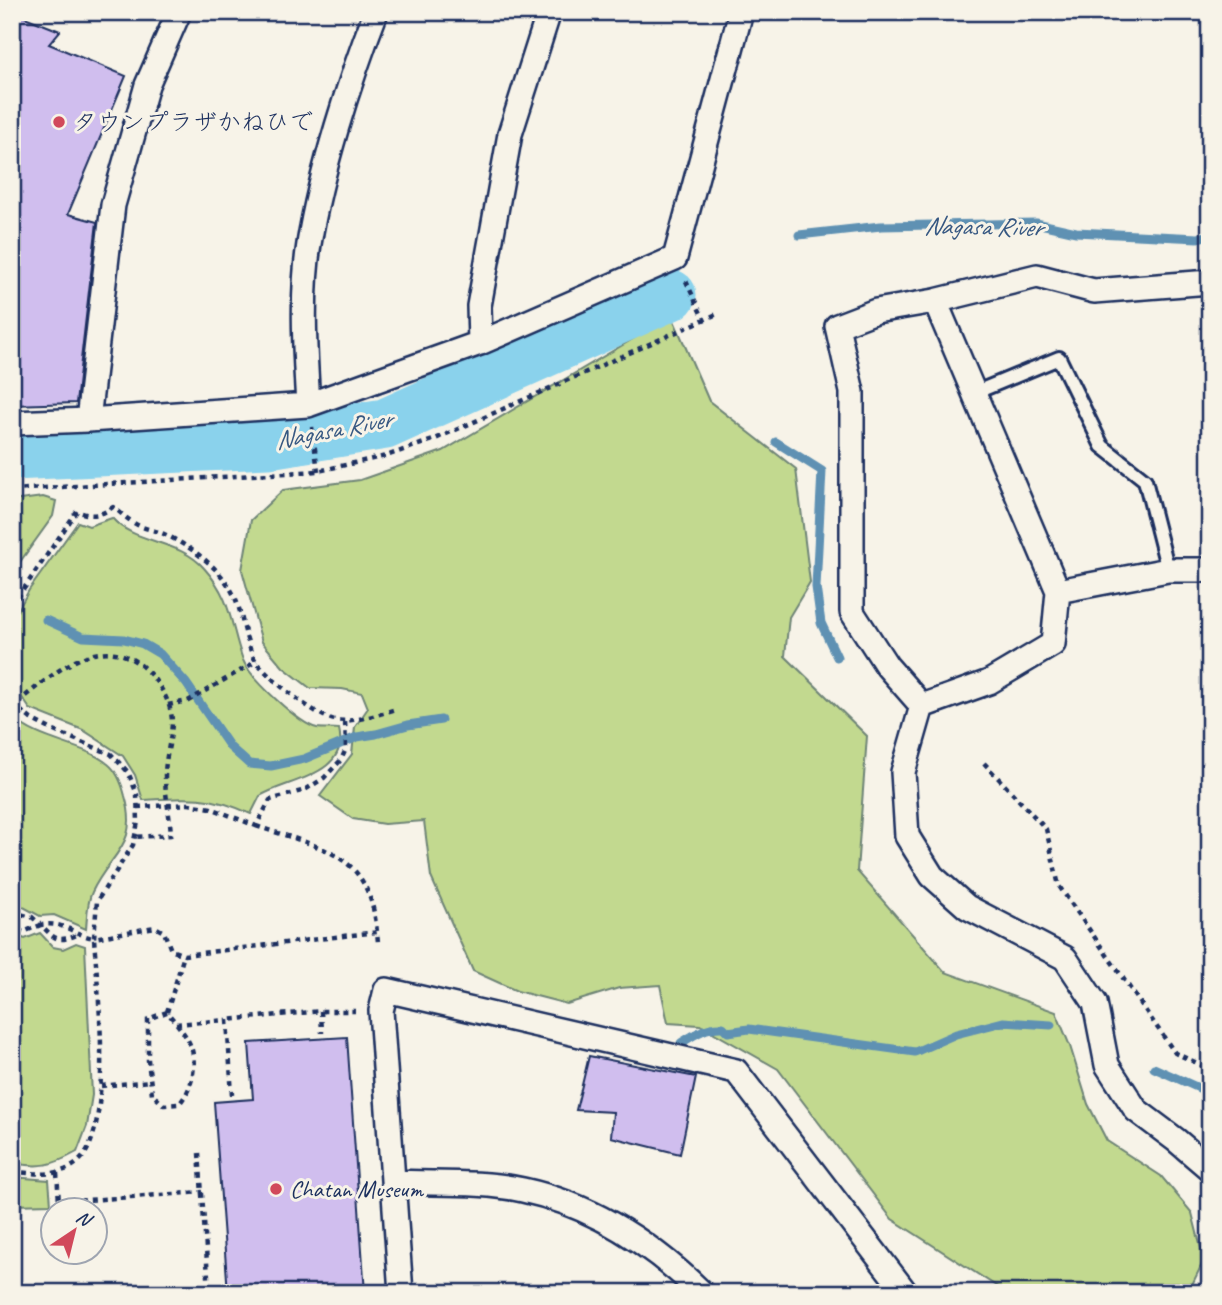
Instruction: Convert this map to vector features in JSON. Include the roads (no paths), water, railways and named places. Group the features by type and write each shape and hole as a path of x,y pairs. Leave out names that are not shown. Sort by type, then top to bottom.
{"street":[{"path":"88,420 113,205 146,85 179,12"},
{"path":"309,412 304,334 309,246 331,151 376,12"},
{"path":"480,343 479,306 510,134 549,12"},
{"path":"12,423 309,412 480,343 675,258 741,12"},
{"path":"922,706 887,666 852,612 852,392 838,326 876,312 935,301 1037,276 1094,291 1210,282"},
{"path":"922,706 989,681 1053,644 1058,591 935,301"},
{"path":"1058,591 1168,570 1210,570"},
{"path":"922,706 903,772 907,836 932,876 967,907 1065,958 1095,1003 1107,1065 1136,1110 1210,1169"},
{"path":"401,1293 381,1011 386,990 736,1070 906,1293"},
{"path":"394,1182 520,1189 556,1199 597,1215 679,1270 702,1293"}],"lane":[{"path":"974,393 1059,358 1102,446 1145,480 1168,570"}],"waterway":[{"name":"Nagasa River","path":"799,235 881,226 1036,223 1076,232 1198,238 1210,235"},
{"name":"Nagasa River","path":"12,455 268,443 385,424 671,295"},
{"path":"776,442 822,471 816,587 821,623 837,657"},
{"path":"46,620 83,637 124,639 143,644 160,654 186,683 230,747 249,764 271,766 304,759 357,737 441,720"},
{"path":"681,1043 706,1029 723,1027 728,1032 749,1029 915,1052 956,1034 1003,1022 1051,1025"},
{"path":"1154,1068 1210,1093"}],"place":[{"name":"タウンプラザかねひで","path":"59,122"},
{"name":"Chatan Museum","path":"276,1189"}]}
